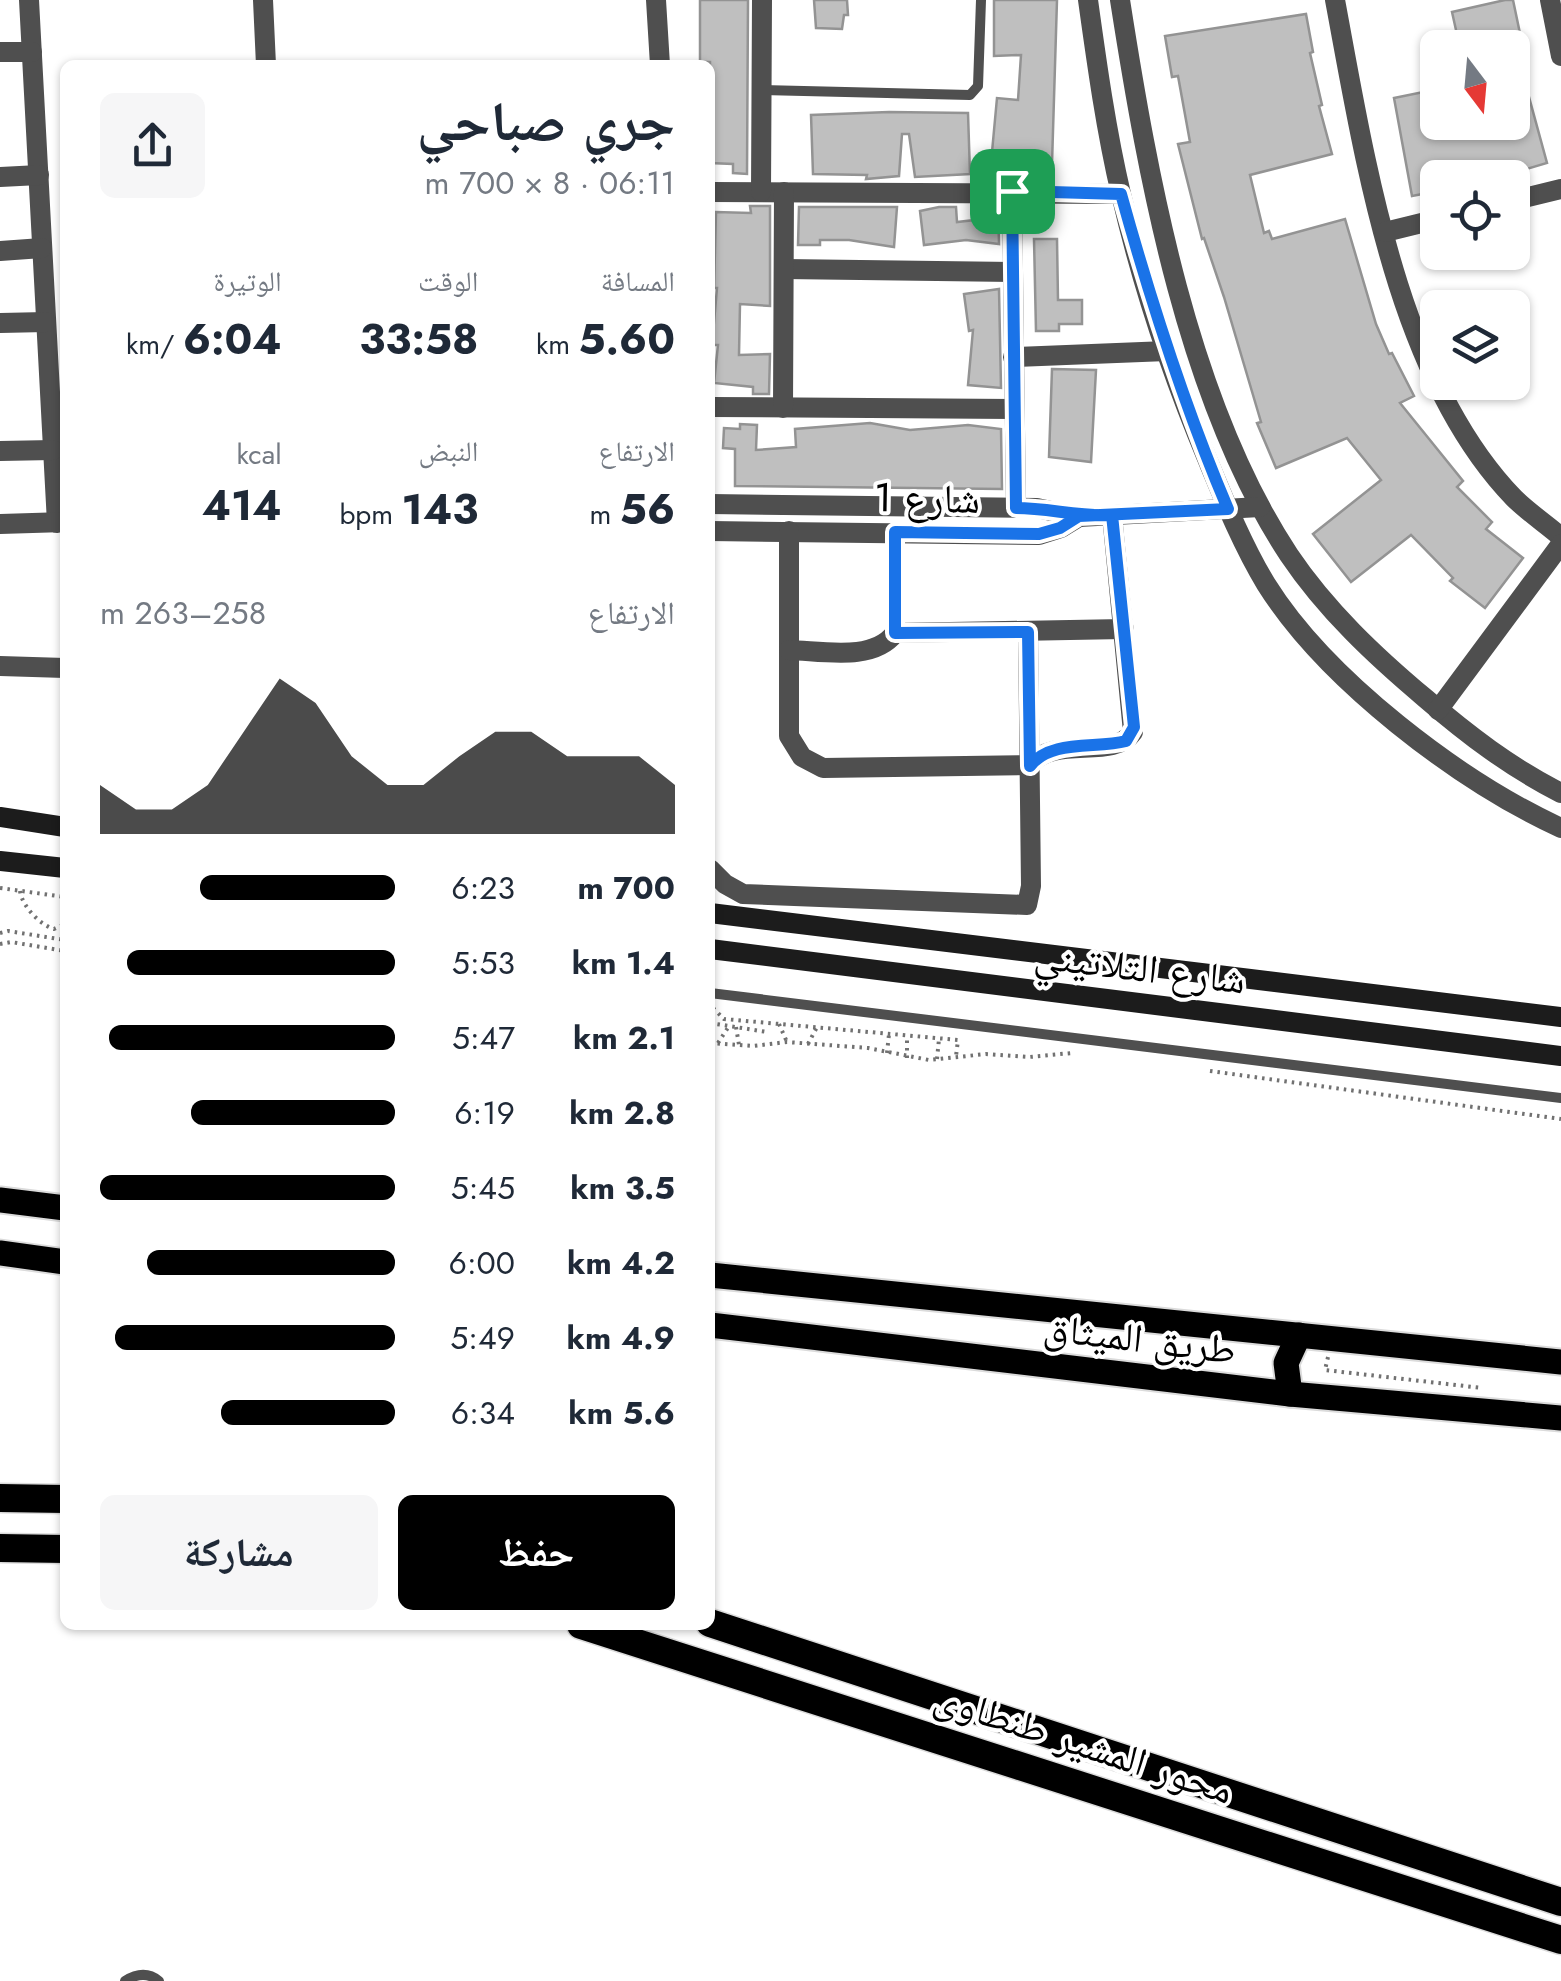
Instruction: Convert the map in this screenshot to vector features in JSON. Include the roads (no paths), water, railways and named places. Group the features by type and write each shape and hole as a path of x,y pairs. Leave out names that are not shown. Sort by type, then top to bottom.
{"highway":[{"path":"0,1498 60,1500"},
{"path":"0,1548 60,1549"},
{"name":"محور المشير طنطاوى","path":"715,1625 1561,1902"},
{"name":"محور المشير طنطاوى","path":"597,1630 1561,1940"}],"main road":[{"path":"0,817 60,826"},
{"path":"0,862 60,868"},
{"name":"شارع التلاتيني","path":"715,913 1561,1016"},
{"name":"شارع التلاتيني","path":"715,950 1561,1056"},
{"path":"0,1200 60,1207"},
{"path":"0,1253 60,1261"},
{"name":"طريق الميثاق","path":"715,1276 1561,1362"},
{"name":"طريق الميثاق","path":"715,1326 1290,1394 1561,1418"},
{"path":"1290,1394 1286,1363 1298,1335"}],"street":[{"path":"29,0 42,248 52,312 53,450 60,513"},
{"path":"262,0 266,60"},
{"path":"656,0 660,60"},
{"path":"760,192 762,0"},
{"path":"1088,0 1121,194 1167,351 1228,509 1267,585 1312,643 1413,737 1470,778 1561,828"},
{"path":"1120,0 1135,97 1174,270 1221,419 1260,507 1291,558 1382,662 1488,751 1561,793"},
{"path":"1335,0 1385,232 1412,333 1440,391 1474,446 1514,498 1561,540 1438,710"},
{"path":"1550,0 1561,56"},
{"path":"0,52 32,52"},
{"path":"0,176 38,175"},
{"path":"1530,197 1561,189"},
{"path":"1012,191 1016,508"},
{"path":"715,192 1121,194"},
{"path":"783,408 784,192"},
{"path":"1385,232 1420,223"},
{"path":"0,251 42,248"},
{"path":"784,268 1013,272"},
{"path":"0,323 52,312"},
{"path":"1013,358 1167,351"},
{"path":"715,408 1014,408"},
{"path":"0,452 53,450"},
{"name":"شارع 1","path":"715,504 1037,508 1079,516 1260,507"},
{"path":"789,532 789,736 802,757 824,768 1030,766 1036,757 1060,749 1121,743 1130,737 1134,727 1112,515"},
{"name":"شارع 1","path":"715,530 1039,534 1060,528 1079,516"},
{"path":"0,524 60,522"},
{"path":"789,650 872,651 886,644 895,633 895,532"},
{"path":"895,633 1124,630"},
{"name":"شارع التلاتيني","path":"715,875 744,894 1027,905 1031,886 1028,632"},
{"path":"0,666 60,668"}],"lane":[{"path":"762,90 970,94 978,86 980,0"},
{"path":"715,994 1561,1098"},
{"path":"125,1981 149,1975 158,1981"}]}
